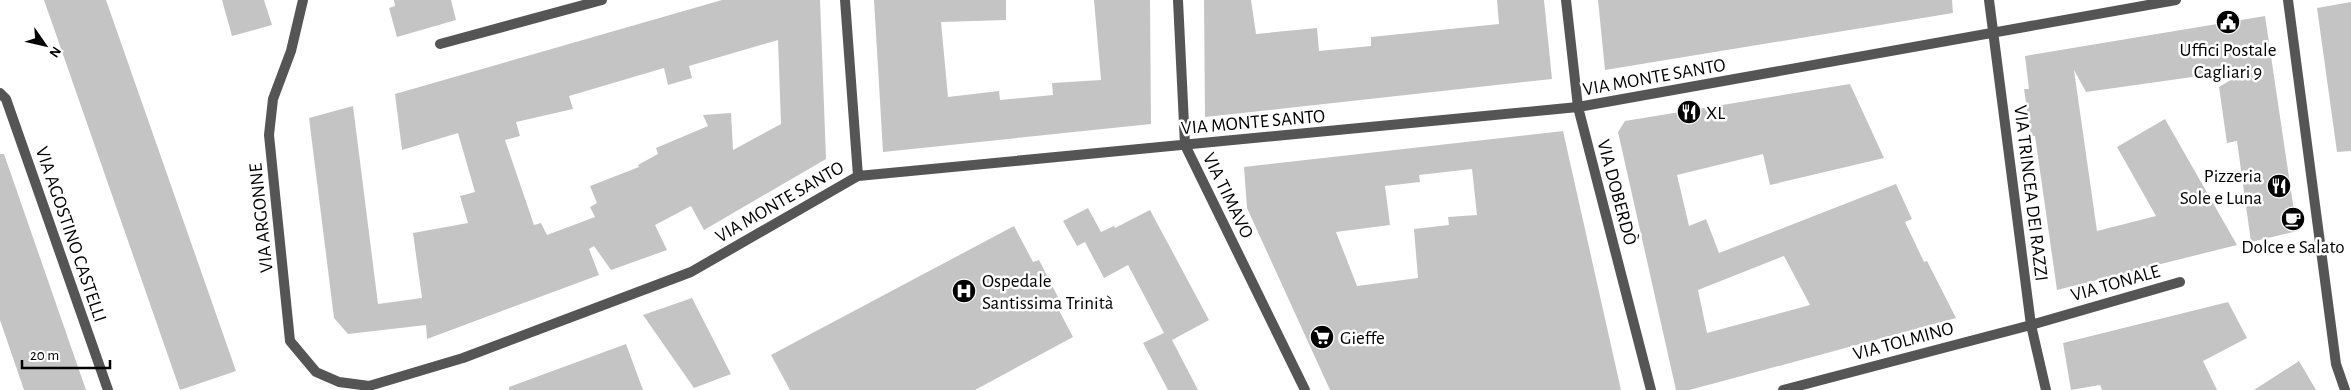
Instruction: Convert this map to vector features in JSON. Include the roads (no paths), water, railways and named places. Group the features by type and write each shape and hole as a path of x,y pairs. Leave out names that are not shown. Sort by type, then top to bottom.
{"street":[{"name":"VIA ARGONNE","path":"303,0 291,51 273,99 269,135 290,341 316,372 339,382 369,386"},
{"path":"440,44 602,0"},
{"path":"845,0 858,176"},
{"name":"VIA TIMAVO","path":"1178,0 1186,145 1306,390"},
{"name":"VIA DOBERDÒ","path":"1566,0 1578,107 1651,390"},
{"name":"VIA TRINCEA DEI RAZZI","path":"1989,0 2031,325 2046,390"},
{"name":"VIA MONTE SANTO","path":"369,386 463,358 691,272 858,176 1578,107 2176,0"},
{"path":"2288,0 2336,364 2345,390"},
{"name":"VIA AGOSTINO CASTELLI","path":"0,93 6,99 108,390"},
{"name":"VIA TONALE","path":"2031,325 2180,282"},
{"name":"VIA TOLMINO","path":"1783,390 2031,325"}],"place":[{"name":"Uffici Postale Cagliari 9","path":"2228,22"},
{"name":"XL","path":"1689,112"},
{"name":"Pizzeria Sole e Luna","path":"2279,186"},
{"name":"Dolce e Salato","path":"2293,219"},
{"name":"Ospedale Santissima Trinità","path":"964,291"},
{"name":"Gieffe","path":"1322,337"}]}
